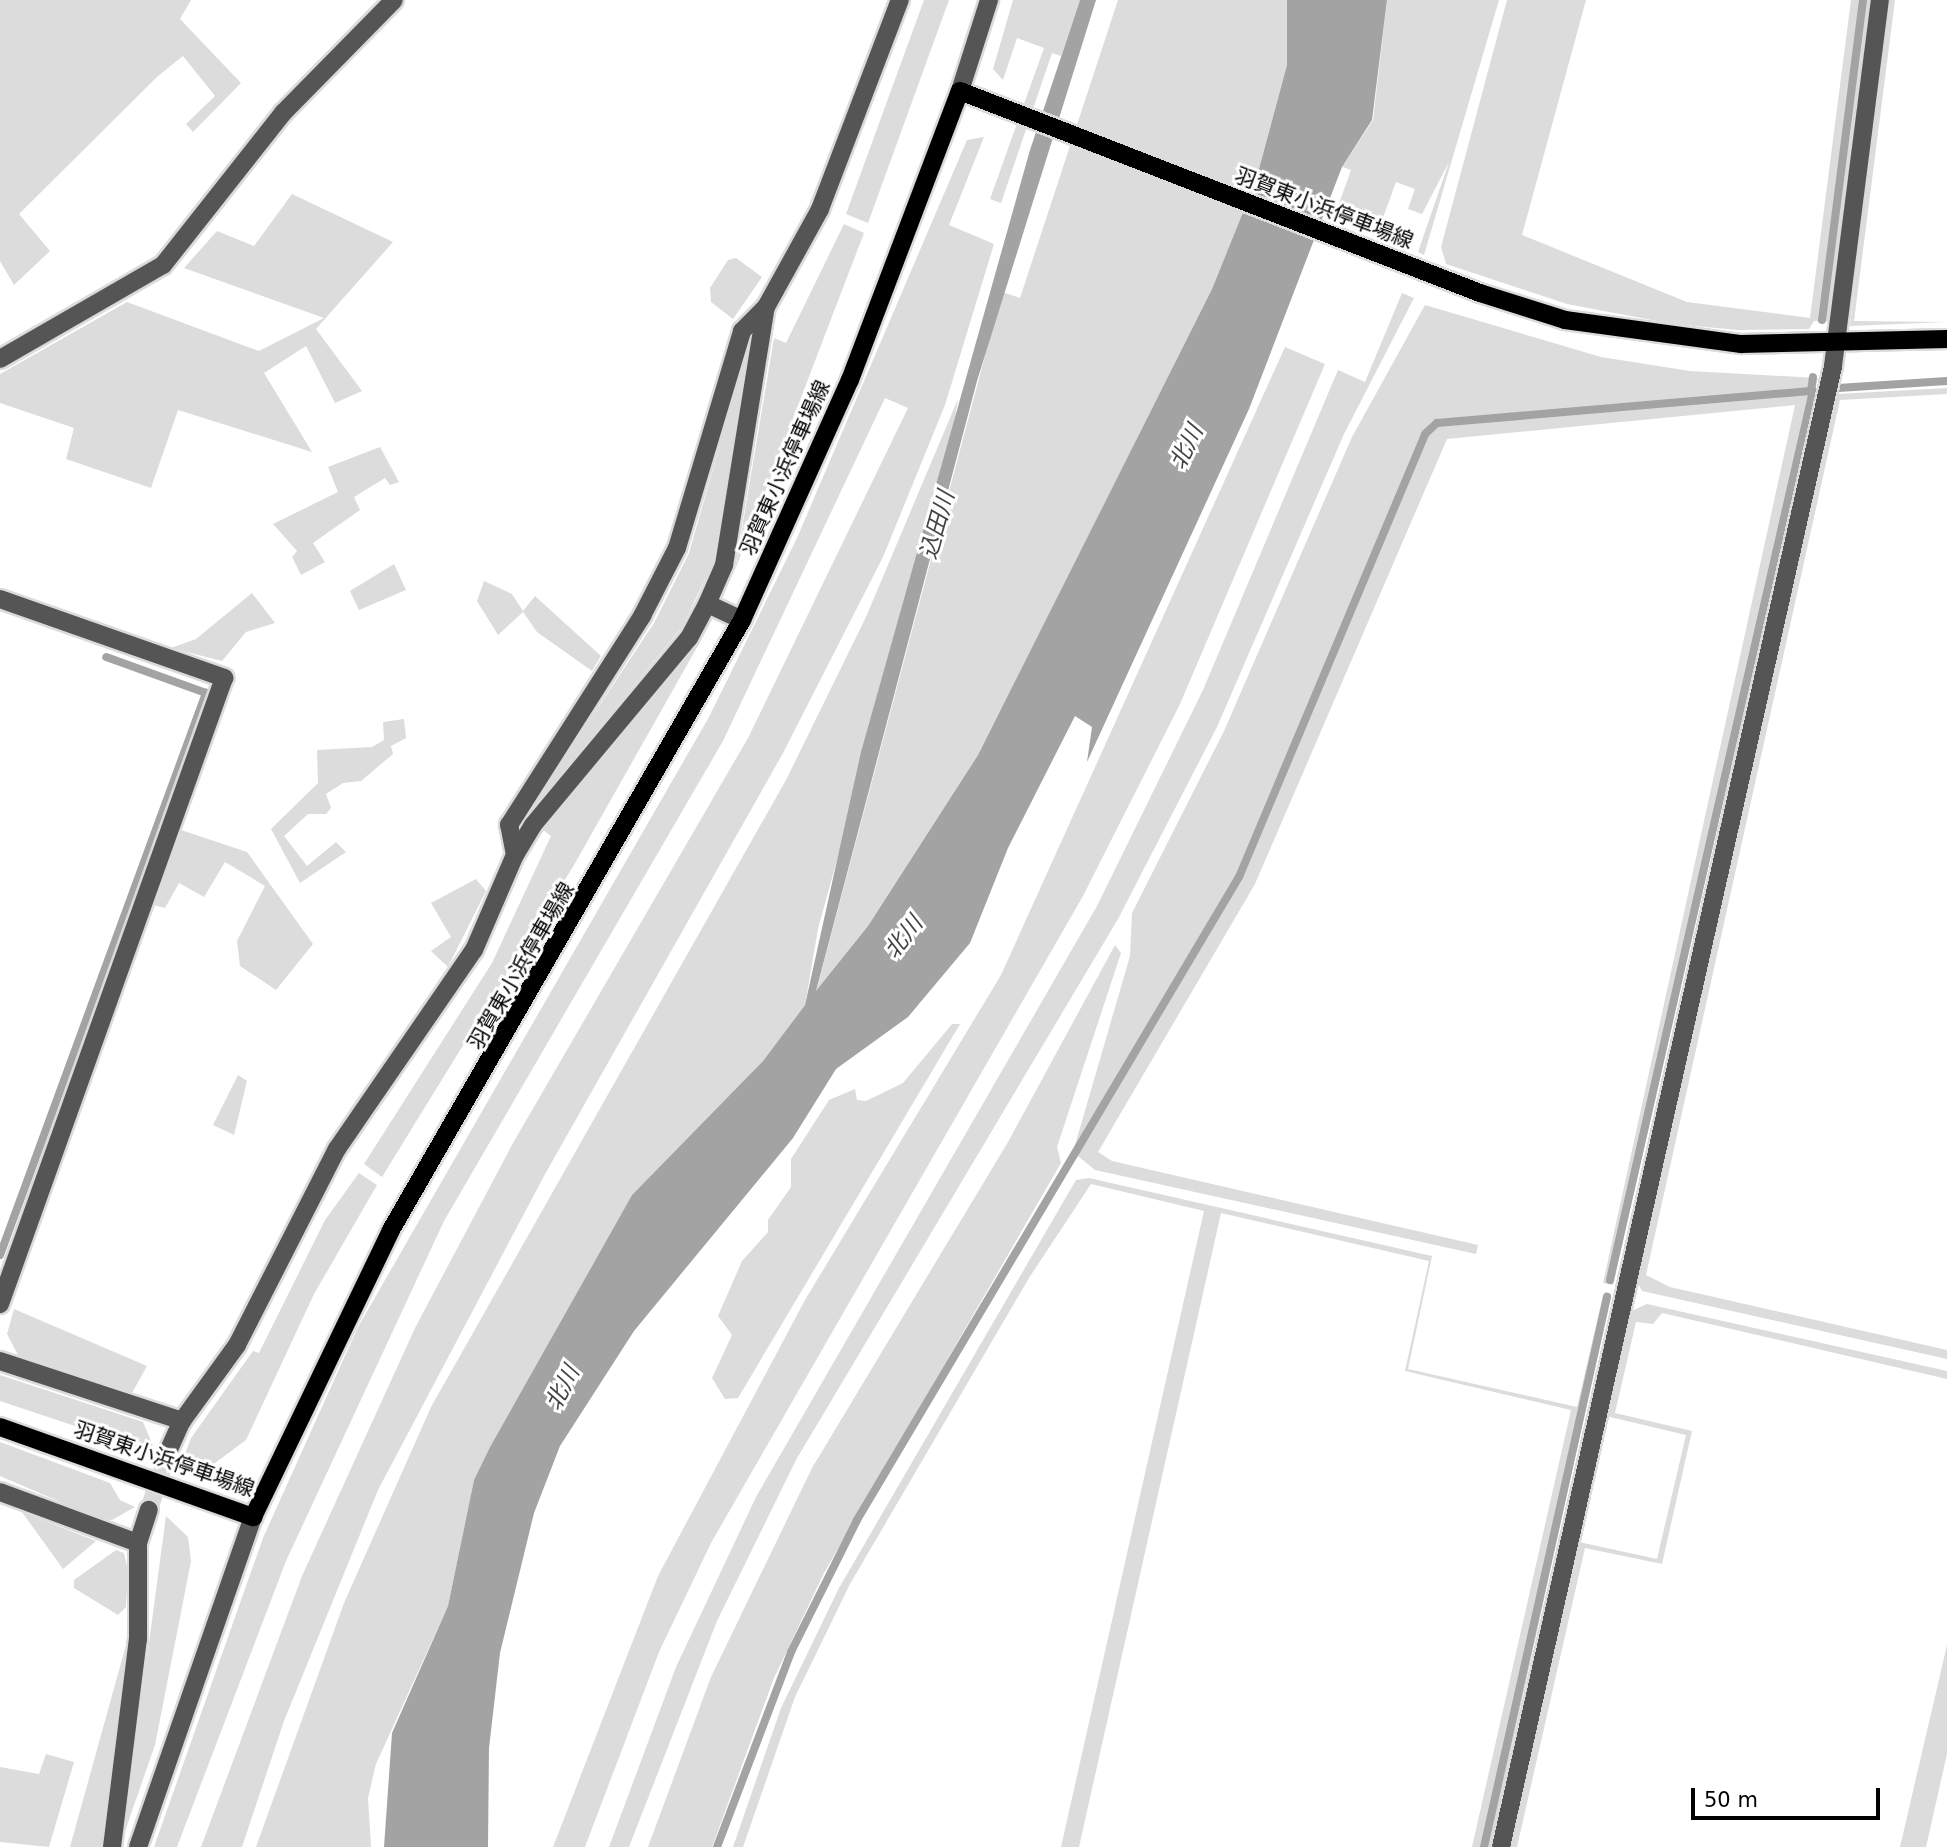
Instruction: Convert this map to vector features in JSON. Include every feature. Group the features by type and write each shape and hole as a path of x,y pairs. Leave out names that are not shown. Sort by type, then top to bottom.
{"main road":[{"name":"羽賀東小浜停車場線","path":"0,1427 253,1517 391,1230 741,620 887,290 960,91 1528,310 1612,330 1741,344 1947,339"}],"street":[{"path":"0,359 163,265 283,113 394,0"},
{"path":"515,855 509,825 642,616 677,548 742,331 766,307 820,209 900,0"},
{"path":"960,91 989,0"},
{"path":"1501,1847 1836,343 1880,0"},
{"path":"167,1454 182,1421 237,1345 337,1149 474,950 515,855 689,638 707,604 724,565 766,307"},
{"path":"0,599 224,678 0,1304"},
{"path":"707,604 741,620"},
{"path":"0,1361 182,1421"},
{"path":"0,1492 138,1543"},
{"path":"112,1847 138,1639 138,1543 149,1510"},
{"path":"138,1847 253,1517"}],"shaded area":[{"path":"0,0 191,0 180,19 241,83 193,132 186,124 215,96 183,56 158,76 19,214 50,251 14,285 0,261"},
{"path":"924,0 949,0 868,223 846,214"},
{"path":"1013,0 1080,0 1061,56 1052,53 1001,203 990,199 1044,48 1017,38 1003,80 993,69"},
{"path":"1118,0 1287,0 1287,65 1256,180 1212,289 978,755 868,926 816,992 1002,292 1020,298"},
{"path":"1387,0 1499,0 1424,255 1418,252 1449,162 1422,214 1408,209 1415,189 1396,182 1380,226 1337,209 1351,170 1342,167 1373,120"},
{"path":"1507,0 1586,0 1522,235 1687,302 1810,318 1851,0 1871,0 1828,321 1814,321 1809,329 1738,330 1673,324 1567,304 1446,264 1441,247"},
{"path":"1888,0 1895,0 1854,321 1947,322 1850,326"},
{"path":"984,137 949,225 994,244 945,405 883,557 783,753 544,1176 378,1490 284,1721 242,1847 201,1847 302,1576 415,1328 513,1143 748,738 908,408 885,398 723,741 444,1221 286,1561 177,1847 154,1847 263,1538 358,1327 709,717 797,538 967,140"},
{"path":"292,194 393,242 316,329 362,391 335,403 306,346 264,373 312,452 178,410 151,488 66,459 74,428 0,403 0,374 127,302 259,351 324,318 184,268 217,231 254,246"},
{"path":"844,224 864,233 735,570 774,338 786,343"},
{"path":"736,258 762,277 733,319 711,302 710,288 728,260"},
{"path":"1402,293 1414,298 1344,434 1217,727 1118,919 796,1460 717,1621 629,1847 609,1847 676,1667 756,1497 1097,906 1203,690 1338,370 1365,382"},
{"path":"1425,305 1601,357 1690,371 1818,378 1613,1285 1603,1283 1795,405 1447,439 1255,884 1098,1152 1112,1161 1478,1245 1476,1254 1095,1170 1073,1152 1130,956 1132,913 1224,731 1352,437"},
{"path":"750,339 713,563 682,627 527,815 654,623 689,553"},
{"path":"1285,347 1325,364 1180,704 1083,896 711,1543 659,1652 585,1847 553,1847 658,1576 805,1300 1001,975"},
{"path":"1947,388 1947,394 1840,400 1646,1275 1670,1287 1947,1350 1947,1359 1642,1291 1636,1280 1838,394"},
{"path":"958,399 949,452 818,929 805,1005 763,1061 632,1195 490,1447 474,1480 448,1606 376,1764 368,1798 371,1847 256,1847 344,1603 431,1407 786,780 866,617"},
{"path":"380,447 399,482 390,485 385,478 354,497 360,510 313,543 325,562 301,575 292,557 297,551 273,524 338,492 328,467"},
{"path":"394,564 406,590 359,610 350,591"},
{"path":"484,581 512,594 523,611 535,596 601,656 592,671 537,632 523,612 498,635 477,601"},
{"path":"252,593 275,623 246,632 222,661 171,648 196,639"},
{"path":"700,642 574,865 382,1177 364,1164 492,963 551,836 543,830"},
{"path":"404,719 406,738 391,746 393,754 361,781 343,783 326,794 331,808 326,814 308,814 284,836 307,866 336,842 346,852 300,883 271,829 318,783 317,750 372,747 384,740 383,722"},
{"path":"181,830 247,852 313,944 276,990 240,966 237,941 265,886 225,862 204,897 179,883 165,908 153,905"},
{"path":"476,879 486,891 448,967 431,951 451,937 431,903"},
{"path":"1115,945 1121,953 1057,1147 1061,1163 824,1573 774,1678 712,1847 648,1847 711,1677 812,1468 1008,1142"},
{"path":"952,1024 960,1024 738,1398 725,1399 712,1378 732,1335 718,1316 742,1261 768,1232 768,1220 791,1187 791,1159 829,1100 855,1089 857,1100 866,1101 903,1083"},
{"path":"238,1075 247,1081 234,1135 213,1125"},
{"path":"359,1173 377,1185 314,1294 246,1440 211,1466 182,1462 191,1438 253,1351 259,1353 325,1220"},
{"path":"1089,1178 1432,1256 1408,1369 1577,1407 1603,1295 1610,1297 1490,1847 1472,1847 1571,1410 1405,1371 1429,1261 1221,1213 1079,1847 1061,1847 1204,1211 1091,1184 1029,1278 850,1584 795,1697 743,1847 733,1847 781,1708 839,1588 1076,1180"},
{"path":"1647,1304 1947,1371 1947,1379 1662,1313 1653,1324 1636,1322 1615,1413 1692,1431 1662,1564 1585,1548 1517,1847 1510,1847 1579,1542 1657,1559 1686,1435 1606,1416 1629,1312"},
{"path":"14,1309 147,1366 132,1393 18,1355 7,1334"},
{"path":"0,1375 143,1422 156,1453 0,1401"},
{"path":"0,1442 110,1483 120,1500 135,1507 112,1520 100,1519 0,1476"},
{"path":"22,1512 96,1541 63,1569"},
{"path":"166,1516 188,1537 191,1561 155,1745 123,1837"},
{"path":"116,1550 124,1553 128,1571 126,1607 118,1615 74,1588 74,1580"},
{"path":"126,1645 101,1847 70,1847"},
{"path":"1947,1645 1947,1754 1926,1847 1900,1847"},
{"path":"46,1754 74,1762 49,1847 0,1842 0,1767 39,1774"}],"water":[{"path":"1080,0 1096,0 977,381 816,991 868,926 978,755 1212,289 1256,180 1287,65 1287,0 1387,0 1372,120 1342,167 1249,409 1087,762 1092,727 1075,716 1008,848 970,943 908,1017 836,1069 793,1138 634,1331 560,1446 534,1513 500,1653 489,1748 488,1847 384,1847 392,1733 448,1606 474,1480 490,1447 632,1195 763,1061 805,1005 861,752 1030,150"}],"waterway":[{"path":"1822,320 1863,0"},
{"path":"717,1847 791,1652 857,1520 1239,877 1425,434 1437,423 1811,391 1813,377"},
{"path":"1838,388 1947,381"},
{"path":"1610,1280 1813,391"},
{"path":"0,1255 206,693 106,657"},
{"path":"1484,1847 1607,1297"}],"tunnel":[{"path":"149,1510 167,1454"}],"water label":[{"name":"北川","path":"1186,447"},
{"name":"込田川","path":"937,525"},
{"name":"北川","path":"903,937"},
{"name":"北川","path":"562,1388"}]}
